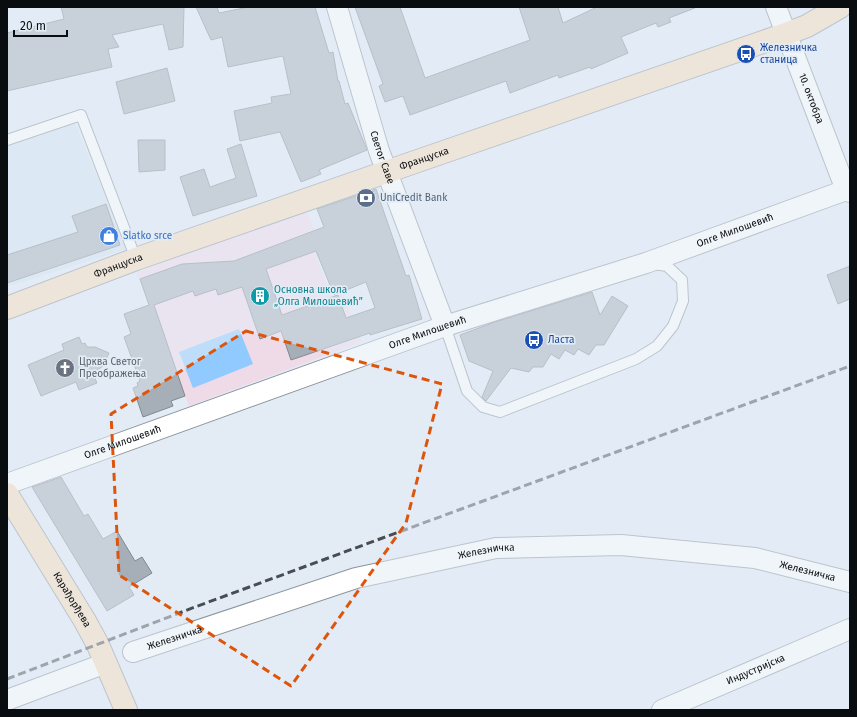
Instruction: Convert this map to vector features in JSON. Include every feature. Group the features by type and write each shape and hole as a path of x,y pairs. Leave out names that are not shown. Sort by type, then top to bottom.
{"main road":[{"name":"Француска","path":"7,308 136,259 786,34 807,26 840,7"},
{"name":"Карађорђева","path":"7,494 13,518 85,621 106,663 126,710"}],"street":[{"name":"Светог Саве","path":"337,7 370,124 445,326"},
{"name":"10. октобра","path":"776,7 848,191"},
{"path":"840,7 850,10"},
{"name":"Олге Милошевић","path":"7,484 445,326 646,263 848,191"},
{"name":"Железничка","path":"133,652 356,578 496,548 620,545 755,558 850,582"},
{"name":"Индустријска","path":"662,710 850,629"},
{"path":"7,700 106,663"}],"lane":[{"path":"7,140 81,115 136,259"},
{"path":"445,326 467,391 483,407 500,412 636,359 657,346 673,326 683,301 682,280 667,266 646,263"}],"highlighted area":[{"path":"246,331 442,384 406,523 291,686 119,575 111,414"}],"shaded area":[{"path":"75,123 127,249 7,287 7,146"},
{"path":"305,207 325,255 317,258 331,296 343,292 362,342 189,406 136,273"},
{"path":"239,329 253,364 193,388 179,352"}],"building":[{"path":"61,7 184,7 183,47 169,50 163,24 112,35 119,47 108,49 112,67 7,91 7,33 64,19"},
{"path":"196,7 217,7 219,13 249,7 315,7 329,53 333,52 338,81 345,104 348,103 367,150 319,170 321,174 301,182 280,132 240,141 234,111 272,103 271,97 291,94 283,56 228,67 222,37 211,40"},
{"path":"355,7 400,7 425,78 530,40 519,7 558,7 563,23 597,7 695,8 669,18 671,22 658,27 656,23 621,37 628,53 591,69 590,67 559,78 558,75 510,93 506,81 410,115 403,96 385,102 379,86 383,84"},
{"path":"167,68 175,101 124,114 116,82"},
{"path":"138,140 165,140 165,170 139,172"},
{"path":"241,144 257,196 193,216 180,177 204,169 210,187 236,178 227,149"},
{"path":"376,189 406,276 409,275 422,319 370,335 370,333 291,360 281,331 260,339 242,287 218,295 216,289 195,296 193,291 154,305 185,396 171,401 173,406 143,417 133,388 138,386 137,383 140,381 124,337 131,334 124,314 149,305 140,279 182,264 234,261 324,227 317,209","holes":["316,251 334,295 366,282 375,308 346,318 338,295 282,315 266,269"]},
{"path":"106,204 120,245 7,283 7,255 78,232 72,216"},
{"path":"850,266 850,299 838,304 827,275"},
{"name":"Ласта","path":"592,292 600,315 612,296 628,306 604,345 596,345 589,355 578,349 574,355 565,350 559,359 551,354 543,367 533,367 529,372 511,368 486,401 482,397 493,371 469,361 460,335 495,322"},
{"name":"Црква Светог Преображења","path":"79,337 82,344 85,343 87,347 95,347 109,353 103,366 96,371 97,374 94,376 97,383 79,390 76,382 41,396 28,365 64,350 62,344"},
{"path":"61,477 84,516 88,514 103,539 117,531 135,561 142,557 152,573 129,587 134,595 107,611 32,487"}],"railway":[{"path":"7,679 195,607 850,366"}],"place":[{"name":"Железничка станица","path":"746,54"},
{"name":"UniCredit Bank","path":"366,198"},
{"name":"Slatko srce","path":"109,236"},
{"name":"Основна школа „Олга Милошевић”","path":"260,296"},
{"name":"Ласта","path":"534,340"},
{"name":"Црква Светог Преображења","path":"65,368"}]}
